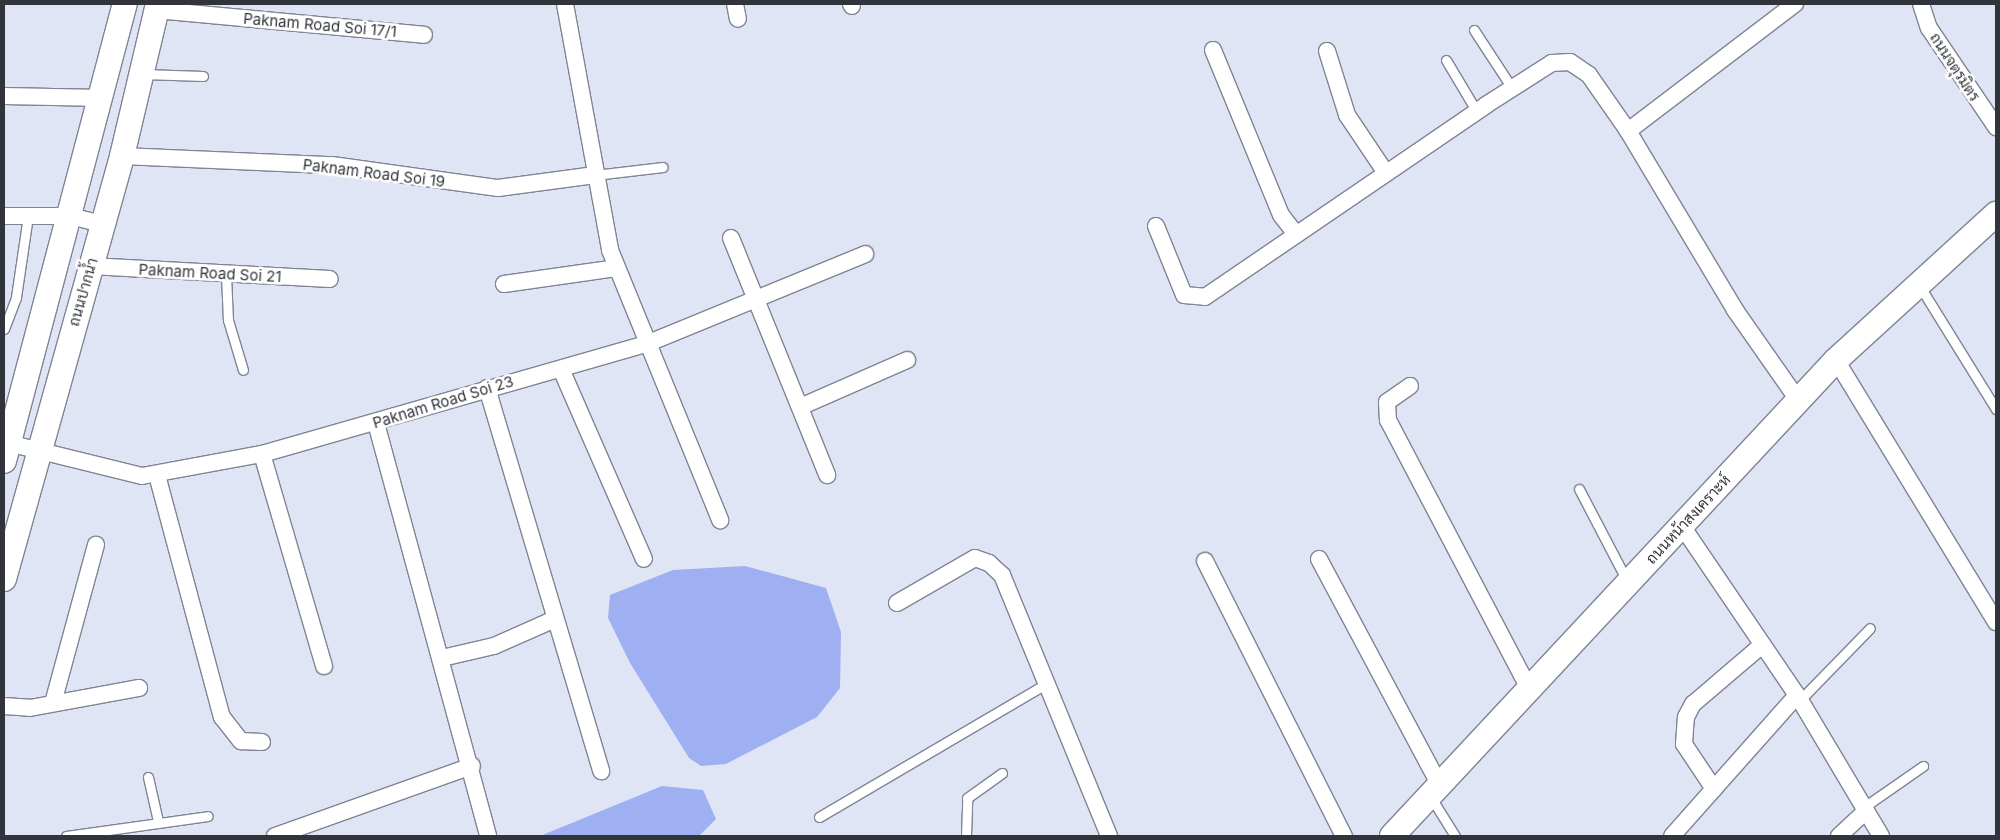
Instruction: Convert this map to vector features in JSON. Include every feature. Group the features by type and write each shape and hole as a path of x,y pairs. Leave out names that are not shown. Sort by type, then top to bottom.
{"street":[{"path":"7,438 70,216 125,4"},
{"path":"565,4 594,176 616,268 720,520"},
{"path":"1628,131 1794,4"},
{"name":"ถนนจตุรมิตร","path":"1921,4 1929,28 1996,127"},
{"name":"Paknam Road Soi 17/1","path":"157,7 424,35"},
{"name":"ถนนปากน้ำ","path":"4,579 38,451 122,156 157,7"},
{"path":"1213,50 1280,216 1296,234"},
{"path":"1327,51 1343,107 1386,173"},
{"path":"1156,226 1184,295 1193,299 1226,285 1296,234 1512,88 1552,63 1570,62 1589,75 1628,131 1735,310 1798,400"},
{"path":"4,96 102,98"},
{"name":"Paknam Road Soi 19","path":"122,156 332,165 498,188 594,176"},
{"path":"4,216 70,216 102,224"},
{"name":"ถนนหน้าสงเคราะห์","path":"1392,836 1433,788 1682,526 1836,360 1918,282 1996,216"},
{"path":"731,238 827,475"},
{"name":"Paknam Road Soi 23","path":"7,438 38,451 130,476 157,475 262,454 376,423 487,388 646,344 864,254"},
{"name":"Paknam Road Soi 21","path":"90,266 226,275 330,279"},
{"path":"504,284 616,268"},
{"path":"800,407 908,360"},
{"path":"1836,360 1996,622"},
{"path":"561,369 644,559"},
{"path":"1410,386 1387,402 1388,420 1529,688"},
{"path":"487,388 600,771"},
{"path":"376,423 472,766 488,836"},
{"path":"262,454 324,666"},
{"path":"157,475 222,717 241,741 262,742"},
{"path":"1682,526 1798,698 1881,836"},
{"path":"53,703 96,545"},
{"path":"897,603 963,562 974,558 989,563 1009,585 1109,836"},
{"path":"1319,559 1433,788"},
{"path":"1204,561 1344,836"},
{"path":"442,658 494,646 555,619"},
{"path":"1714,789 1684,744 1686,717 1693,704 1762,645"},
{"path":"4,706 30,708 139,688"},
{"path":"1672,836 1798,698"},
{"path":"275,836 472,766"},
{"path":"1839,836 1865,809"}],"lane":[{"path":"1474,30 1512,88"},
{"path":"1446,60 1477,112"},
{"path":"141,73 203,76"},
{"path":"594,176 663,167"},
{"path":"4,329 16,297 28,216"},
{"path":"226,275 228,320 243,370"},
{"path":"1918,282 1996,409"},
{"path":"1579,489 1628,583"},
{"path":"1798,698 1870,628"},
{"path":"819,817 1049,682"},
{"path":"1865,809 1923,766"},
{"path":"966,836 963,818 966,798 1002,773"},
{"path":"148,777 158,821"},
{"path":"1433,788 1455,836"},
{"path":"66,836 158,821 208,816"}],"shaded area":[{"path":"745,566 826,588 841,632 840,688 817,717 726,764 701,766 689,758 630,663 608,618 610,595 673,570"},
{"path":"662,786 703,790 716,819 699,836 540,836"}]}
